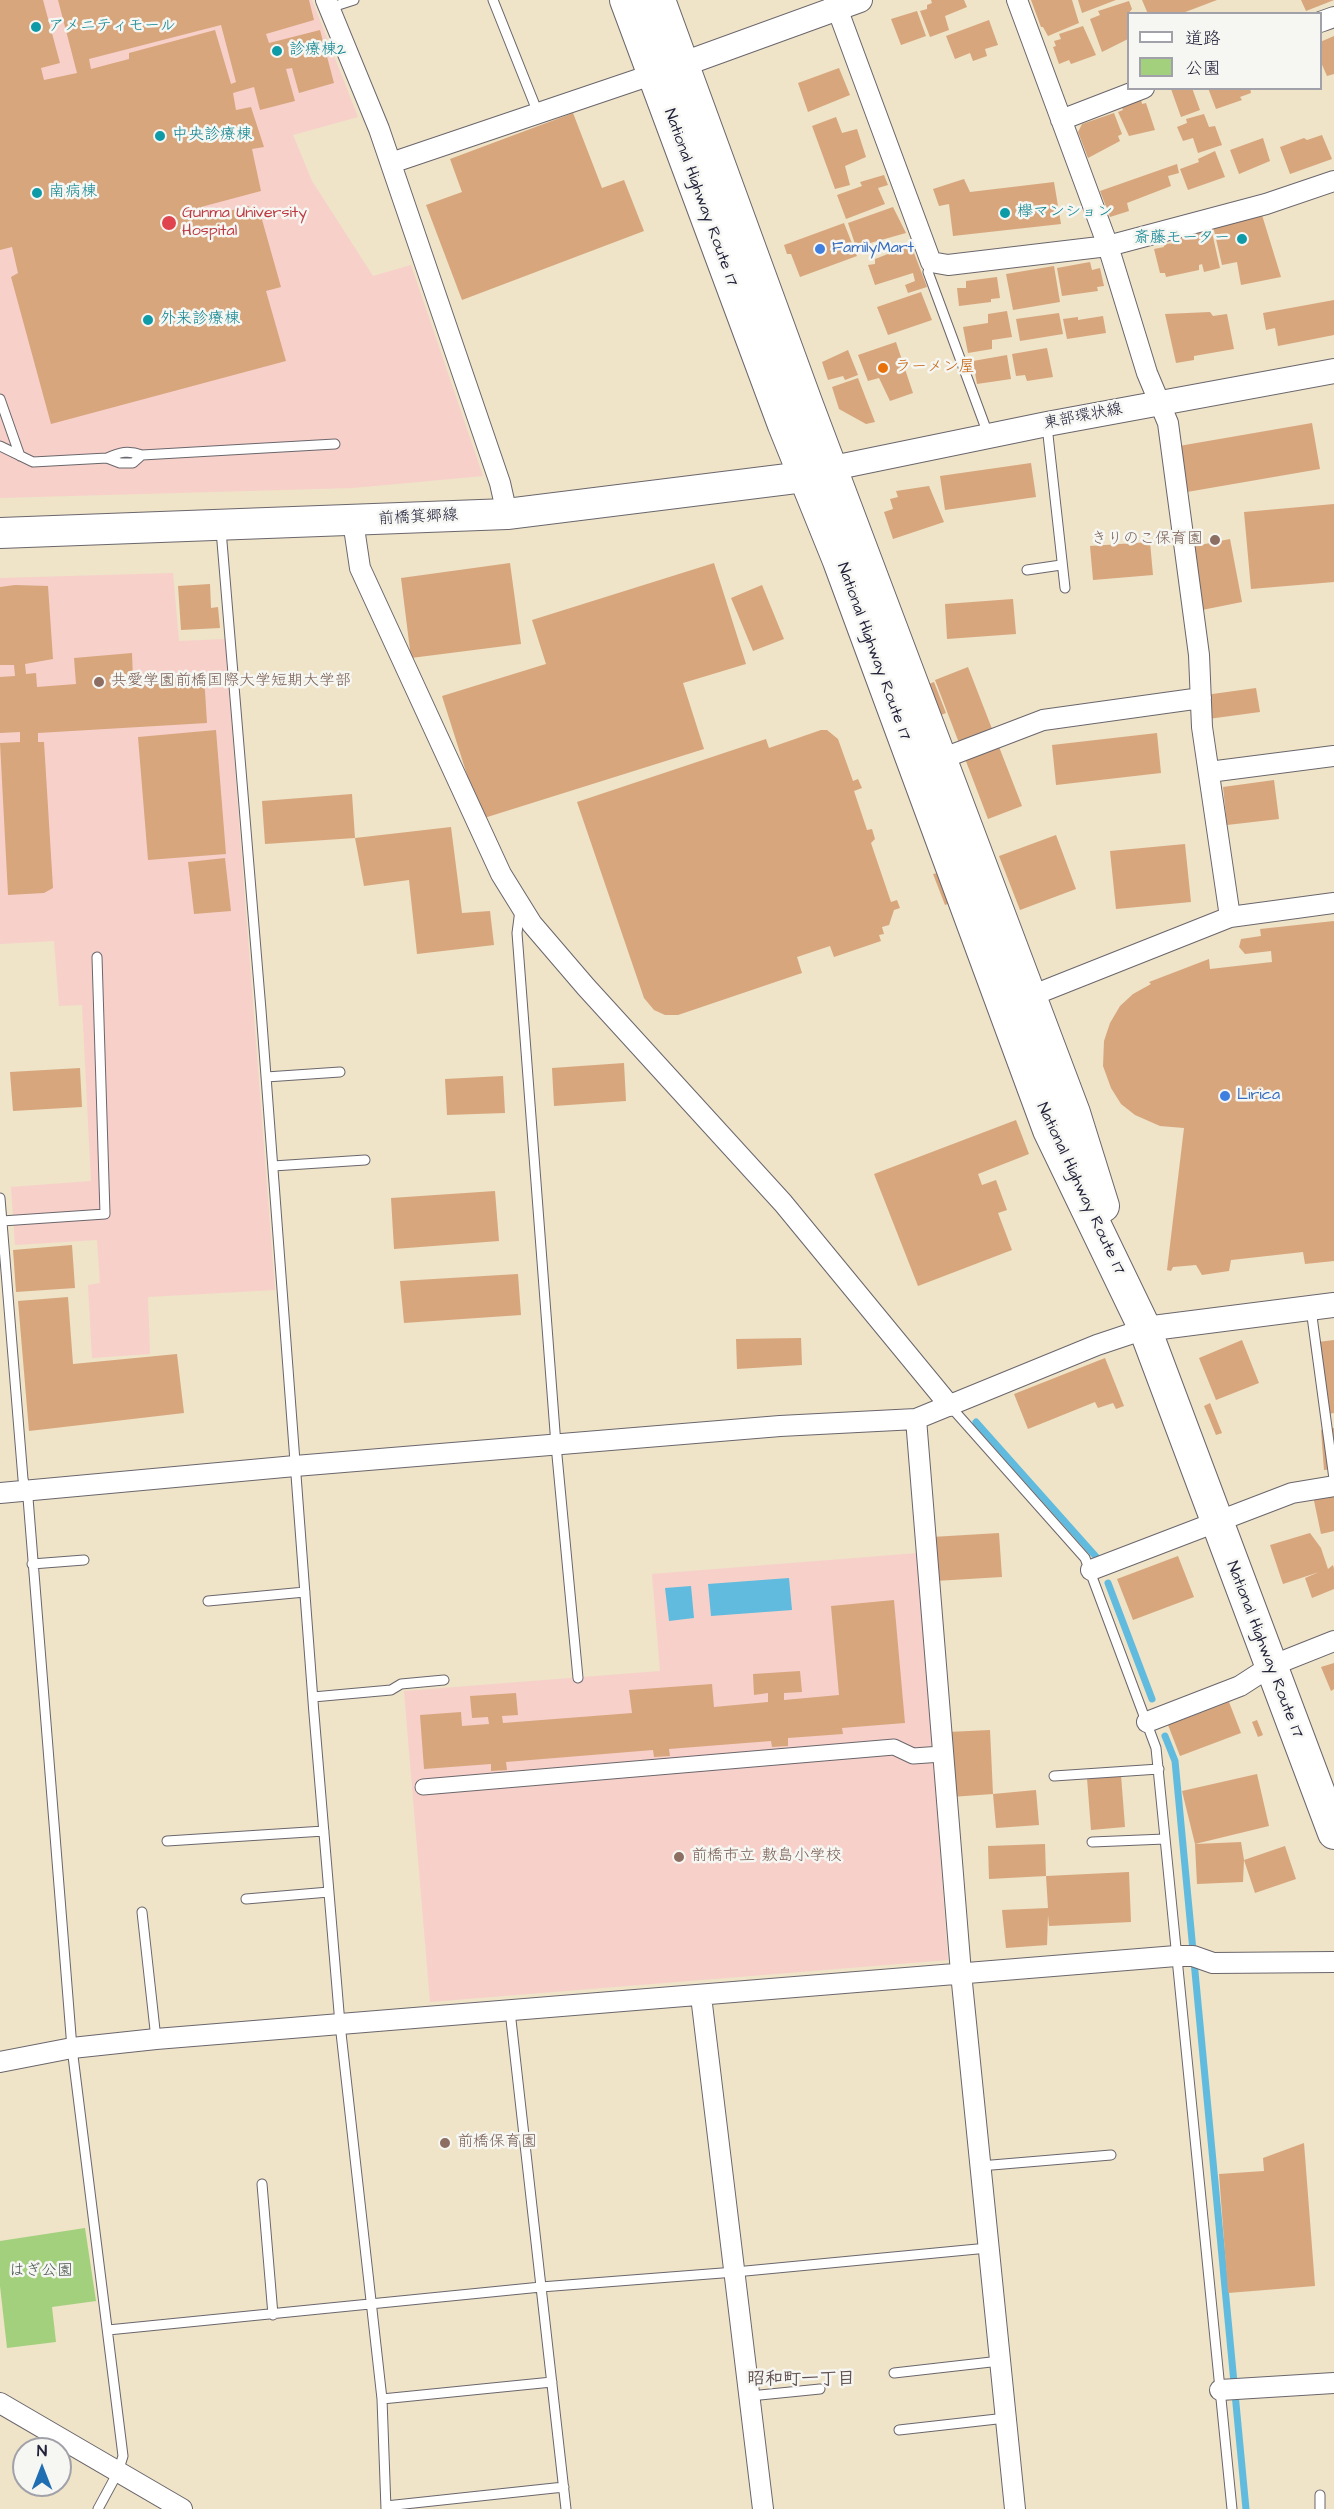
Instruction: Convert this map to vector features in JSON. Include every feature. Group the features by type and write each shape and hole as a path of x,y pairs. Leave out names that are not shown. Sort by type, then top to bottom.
{"highway":[{"name":"National Highway Route 17","path":"626,0 669,70 818,473 941,759 1074,1113 1131,1299"},
{"name":"National Highway Route 17","path":"659,0 669,70"},
{"name":"National Highway Route 17","path":"818,473 839,561 1048,1130 1145,1329 1334,1833"}],"main road":[{"name":"前橋箕郷線","path":"0,533 507,514 818,473"}],"street":[{"path":"391,163 669,70 835,4 860,0"},
{"path":"1017,0 1108,246 1147,373 1168,423 1199,656 1209,772 1230,917"},
{"path":"327,4 391,163 500,483 507,514"},
{"path":"835,4 931,262 948,265 1108,246 1266,204 1334,181"},
{"path":"1061,120 1139,90"},
{"name":"東部環状線","path":"818,473 1047,424 1334,372"},
{"path":"353,521 357,558 364,576 491,853 520,908 586,987 783,1203 950,1406"},
{"path":"941,759 1044,720 1201,698"},
{"path":"1209,772 1334,756"},
{"path":"1030,996 1230,917 1334,903"},
{"path":"0,1493 780,1426 916,1419 1097,1345 1145,1329 1322,1307"},
{"path":"916,1419 961,1973 1015,2509"},
{"path":"1091,1570 1292,1493 1334,1486"},
{"path":"1148,1722 1240,1686 1271,1666 1334,1641"},
{"path":"423,1787 894,1747 913,1756 942,1754"},
{"path":"0,2062 72,2048 156,2039 1176,1956 1193,1956 1213,1963 1334,1962"},
{"path":"701,1996 763,2509"},
{"path":"1227,2390 1334,2383"},
{"path":"0,2403 182,2509"}],"lane":[{"path":"327,4 354,0"},
{"path":"493,0 538,113"},
{"path":"931,262 928,272 988,436"},
{"path":"0,399 20,456"},
{"path":"1047,424 1065,588"},
{"path":"0,446 33,462 107,458 118,452 142,455 335,444"},
{"path":"220,525 266,1077 340,2024 382,2399 386,2508 564,2487"},
{"path":"1027,570 1061,565"},
{"path":"520,908 517,933 556,1445 578,1678"},
{"path":"2,1221 105,1214 97,957"},
{"path":"266,1077 340,1072"},
{"path":"273,1166 365,1160"},
{"path":"0,1198 72,2048 123,2456 118,2472 98,2509"},
{"path":"1322,1307 1334,1479"},
{"path":"950,1406 1075,1545 1091,1570 1156,1748 1176,1956 1227,2390 1232,2509"},
{"path":"32,1564 84,1560"},
{"path":"208,1601 305,1592"},
{"path":"314,1697 391,1690 401,1684 444,1680"},
{"path":"1054,1776 1159,1769"},
{"path":"167,1841 324,1831"},
{"path":"1092,1842 1166,1839"},
{"path":"246,1899 329,1892"},
{"path":"142,1912 156,2039"},
{"path":"510,2010 566,2509"},
{"path":"980,2166 1111,2155"},
{"path":"262,2184 273,2315"},
{"path":"108,2330 541,2287 735,2272 988,2248"},
{"path":"894,2373 1000,2361"},
{"path":"382,2399 552,2382"},
{"path":"750,2396 820,2389"},
{"path":"899,2430 1006,2418"},
{"path":"1320,2495 1320,2509"}],"shaded area":[{"name":"Gunma University Hospital","path":"0,0 312,0 358,117 293,135 312,181 373,276 411,265 483,476 353,488 0,498"},
{"name":"共愛学園前橋国際大学短期大学部","path":"173,573 179,641 225,639 275,1290 148,1297 150,1354 92,1358 88,1285 100,1283 97,1240 15,1245 11,1187 91,1181 82,1005 59,1006 54,941 0,944 0,578"},
{"name":"前橋市立 敷島小学校","path":"918,1553 948,1960 430,2002 404,1691 660,1671 652,1574"}],"green space":[{"name":"はぎ公園","path":"85,2228 96,2301 52,2307 56,2342 7,2348 0,2286 0,2241"}],"water":[{"path":"789,1578 792,1610 711,1616 708,1584"},
{"path":"691,1586 694,1618 669,1621 665,1588"}],"building":[{"path":"0,0 43,0 60,63 41,68 44,80 77,73 58,0 309,0 314,20 266,34 269,43 320,30 334,83 299,93 292,68 286,69 295,101 260,110 254,87 233,93 236,110 251,107 264,147 252,149 261,191 201,207 205,217 249,206 251,216 261,216 281,287 266,291 286,361 51,424 11,277 18,273 12,247 0,250","holes":["221,25 236,82 231,84 215,30 129,53 129,59 91,69 89,59"]},
{"path":"931,0 964,0 967,7 945,16 949,30 930,37 920,11 927,9 927,5 932,3"},
{"path":"1031,0 1072,0 1079,23 1048,36 1041,27"},
{"path":"1078,0 1116,0 1082,13"},
{"path":"1142,0 1217,0 1185,12 1147,12"},
{"path":"1301,0 1334,0 1306,11"},
{"path":"1129,1 1132,9 1127,12 1127,40 1102,52 1090,19 1100,15 1098,11"},
{"path":"917,11 926,36 901,45 891,19"},
{"path":"989,20 998,45 985,49 987,56 973,61 970,53 955,59 946,36"},
{"path":"1083,26 1096,55 1071,64 1069,60 1059,64 1053,47 1056,46 1054,41 1061,39 1059,34"},
{"path":"1334,36 1334,74 1327,76 1322,65 1322,41"},
{"path":"839,68 850,95 808,112 798,83"},
{"path":"1171,90 1193,90 1200,110 1181,117"},
{"path":"1209,90 1250,90 1251,93 1240,97 1242,100 1216,109"},
{"path":"1141,99 1142,104 1146,103 1155,130 1129,136 1118,112 1123,110 1121,105"},
{"path":"573,113 602,188 624,180 644,231 462,300 426,205 462,192 450,159"},
{"path":"1114,113 1122,134 1118,136 1120,141 1088,158 1078,132 1082,124"},
{"path":"1204,114 1209,127 1215,126 1222,145 1198,153 1193,138 1183,141 1177,127 1187,123 1186,119"},
{"path":"836,117 842,133 857,129 866,157 845,166 850,185 835,189 812,126"},
{"path":"1322,135 1332,159 1290,174 1280,147 1304,138 1307,140"},
{"path":"1263,138 1270,161 1239,174 1230,150"},
{"path":"1215,151 1225,177 1188,190 1180,169 1199,162 1198,159"},
{"path":"1177,164 1179,173 1168,176 1171,186 1127,203 1129,211 1110,217 1100,191"},
{"path":"884,175 888,185 878,188 885,204 846,219 837,195 862,186 860,182"},
{"name":"欅マンション","path":"964,179 970,192 1054,182 1061,224 953,236 949,204 939,206 933,189"},
{"path":"893,207 906,233 856,247 848,223"},
{"name":"斎藤モーター","path":"1262,215 1281,277 1241,285 1237,262 1222,265 1213,226"},
{"name":"FamilyMart","path":"844,223 857,256 800,277 791,254 787,254 784,245"},
{"path":"1211,228 1220,268 1204,272 1202,264 1199,265 1199,270 1166,277 1165,273 1160,273 1154,249 1164,247 1163,244 1181,243 1180,236"},
{"path":"911,245 927,287 908,293 905,285 915,281 913,273 875,285 868,265 875,264 875,259"},
{"path":"1090,262 1092,270 1100,268 1104,286 1097,287 1098,291 1062,296 1057,268"},
{"path":"1054,266 1060,302 1013,310 1006,274"},
{"path":"997,277 1000,298 991,299 991,302 959,306 957,288 966,288 966,281"},
{"path":"921,292 932,320 888,335 877,307"},
{"path":"1334,300 1334,335 1278,346 1275,328 1266,330 1263,313"},
{"path":"1007,311 1012,337 992,340 992,349 968,353 963,327 988,323 988,314"},
{"path":"1210,312 1213,316 1227,314 1234,349 1194,356 1194,360 1176,363 1165,314"},
{"path":"1059,313 1063,334 1020,341 1016,319"},
{"path":"1103,316 1106,333 1067,339 1063,319 1078,317 1078,320"},
{"name":"ラーメン屋","path":"896,342 913,393 890,401 879,378 868,381 858,355"},
{"path":"1047,348 1053,377 1027,381 1025,375 1016,376 1012,354"},
{"path":"848,350 858,375 845,380 843,376 828,380 822,362"},
{"path":"1007,355 1011,379 977,384 973,361"},
{"path":"858,378 875,422 866,424 839,409 832,387"},
{"path":"1312,423 1320,469 1187,492 1179,446"},
{"path":"1031,463 1036,497 945,510 940,476"},
{"path":"929,486 944,522 893,539 884,512 893,509 890,499 898,497 896,491"},
{"path":"1334,504 1334,582 1251,589 1244,512"},
{"path":"1230,539 1242,602 1202,610 1190,547"},
{"path":"1150,542 1153,575 1093,580 1090,546"},
{"path":"510,563 521,644 411,658 401,578"},
{"path":"714,563 746,664 683,683 704,749 481,819 442,696 546,664 532,620"},
{"path":"210,584 211,608 218,607 220,628 181,630 178,586"},
{"path":"762,585 784,639 753,651 731,598"},
{"path":"48,586 53,659 25,664 26,674 36,673 37,687 76,684 74,658 132,653 133,679 204,675 207,723 38,733 38,742 44,742 53,888 44,893 8,895 0,743 20,742 20,732 0,733 0,677 15,676 14,665 0,665 0,587"},
{"path":"1013,599 1016,634 947,639 945,604"},
{"path":"968,667 1022,806 988,819 935,680"},
{"path":"934,682 946,713 941,715 929,684"},
{"path":"1256,688 1260,712 1208,719 1205,695"},
{"path":"216,730 226,854 148,860 138,737"},
{"path":"827,730 838,739 853,781 858,779 862,788 854,791 867,830 872,829 875,839 871,843 891,902 897,900 900,908 894,910 889,925 882,927 884,934 879,935 881,941 834,957 830,946 797,957 802,973 678,1015 665,1015 654,1010 644,998 577,802 766,739 769,748"},
{"path":"1157,733 1161,773 1056,785 1052,745"},
{"path":"1274,780 1279,819 1227,825 1223,787"},
{"path":"352,794 355,838 265,844 262,801"},
{"path":"451,827 462,913 490,911 494,945 417,954 409,880 364,886 355,838"},
{"path":"1056,835 1076,889 1020,910 999,856"},
{"path":"1185,844 1191,902 1116,909 1110,851"},
{"path":"225,858 231,911 194,914 188,862"},
{"path":"938,873 950,903 945,905 933,874"},
{"name":"Lirica","path":"1334,921 1334,1261 1305,1264 1303,1252 1231,1260 1229,1271 1202,1275 1196,1265 1173,1267 1171,1271 1167,1270 1184,1128 1160,1126 1135,1115 1121,1104 1111,1088 1103,1066 1104,1041 1110,1023 1120,1006 1133,994 1151,984 1149,982 1209,959 1210,969 1272,962 1271,951 1245,954 1239,947 1241,939 1261,936 1260,929"},
{"path":"624,1063 626,1101 554,1106 552,1068"},
{"path":"80,1068 82,1107 13,1111 10,1072"},
{"path":"503,1076 505,1113 447,1115 445,1079"},
{"path":"1016,1120 1029,1154 978,1174 982,1185 996,1180 1007,1210 998,1213 1012,1250 918,1286 874,1174"},
{"path":"495,1191 499,1241 394,1249 391,1198"},
{"path":"72,1245 75,1288 16,1292 13,1250"},
{"path":"518,1274 521,1315 404,1323 400,1281"},
{"path":"68,1297 73,1364 177,1354 184,1413 29,1431 18,1301"},
{"path":"801,1338 802,1365 737,1369 736,1339"},
{"path":"1242,1340 1259,1383 1216,1400 1199,1358"},
{"path":"1334,1340 1334,1413 1322,1415 1310,1343"},
{"path":"1105,1358 1124,1406 1116,1409 1113,1403 1098,1408 1095,1402 1028,1429 1014,1394"},
{"path":"1210,1403 1222,1433 1216,1435 1204,1406"},
{"path":"1334,1428 1334,1469 1324,1470 1321,1430"},
{"path":"1334,1493 1334,1531 1321,1534 1313,1496"},
{"path":"999,1533 1002,1577 935,1581 932,1537"},
{"path":"1310,1533 1321,1548 1328,1569 1333,1565 1334,1569 1334,1589 1312,1598 1305,1578 1319,1572 1283,1584 1270,1545"},
{"path":"1178,1556 1194,1597 1133,1620 1117,1579"},
{"path":"894,1600 905,1723 842,1728 843,1734 788,1738 788,1746 772,1747 771,1741 669,1749 670,1756 654,1757 653,1750 506,1762 507,1770 491,1771 491,1764 424,1769 420,1715 461,1712 462,1726 489,1724 488,1717 472,1718 470,1696 516,1693 518,1715 502,1716 503,1723 632,1713 629,1690 712,1684 714,1707 768,1702 768,1693 754,1695 753,1674 800,1671 802,1692 784,1693 784,1700 839,1695 831,1606"},
{"path":"1334,1663 1334,1689 1331,1691 1321,1667"},
{"path":"1229,1702 1241,1733 1180,1756 1168,1725"},
{"path":"1257,1720 1263,1735 1258,1737 1252,1722"},
{"path":"990,1730 993,1794 951,1797 948,1732"},
{"path":"1257,1774 1269,1826 1195,1844 1182,1791"},
{"path":"1121,1775 1125,1827 1091,1830 1087,1778"},
{"path":"1036,1790 1039,1825 996,1828 993,1794"},
{"path":"1241,1842 1244,1860 1243,1882 1197,1884 1195,1844"},
{"path":"1045,1844 1046,1876 989,1879 988,1846"},
{"path":"1285,1846 1296,1879 1255,1893 1244,1860"},
{"path":"1129,1872 1131,1922 1049,1926 1048,1915 1047,1945 1006,1948 1002,1910 1048,1908 1046,1876"},
{"path":"1304,2143 1315,2286 1228,2293 1219,2174 1264,2171 1263,2158"}],"waterway":[{"path":"976,1422 1099,1560"},
{"path":"1108,1583 1152,1699"},
{"path":"1165,1736 1175,1761 1246,2509"}],"place":[{"name":"アメニティモール","path":"36,27"},
{"name":"診療棟2","path":"277,51"},
{"name":"中央診療棟","path":"160,136"},
{"name":"南病棟","path":"37,193"},
{"name":"欅マンション","path":"1005,213"},
{"name":"Gunma University Hospital","path":"169,223"},
{"name":"斎藤モーター","path":"1242,239"},
{"name":"FamilyMart","path":"820,249"},
{"name":"外来診療棟","path":"148,320"},
{"name":"ラーメン屋","path":"883,368"},
{"name":"きりのこ保育園","path":"1215,540"},
{"name":"共愛学園前橋国際大学短期大学部","path":"99,682"},
{"name":"Lirica","path":"1225,1096"},
{"name":"前橋市立 敷島小学校","path":"679,1857"},
{"name":"前橋保育園","path":"445,2143"}],"district":[{"name":"昭和町一丁目","path":"801,2380"}]}
